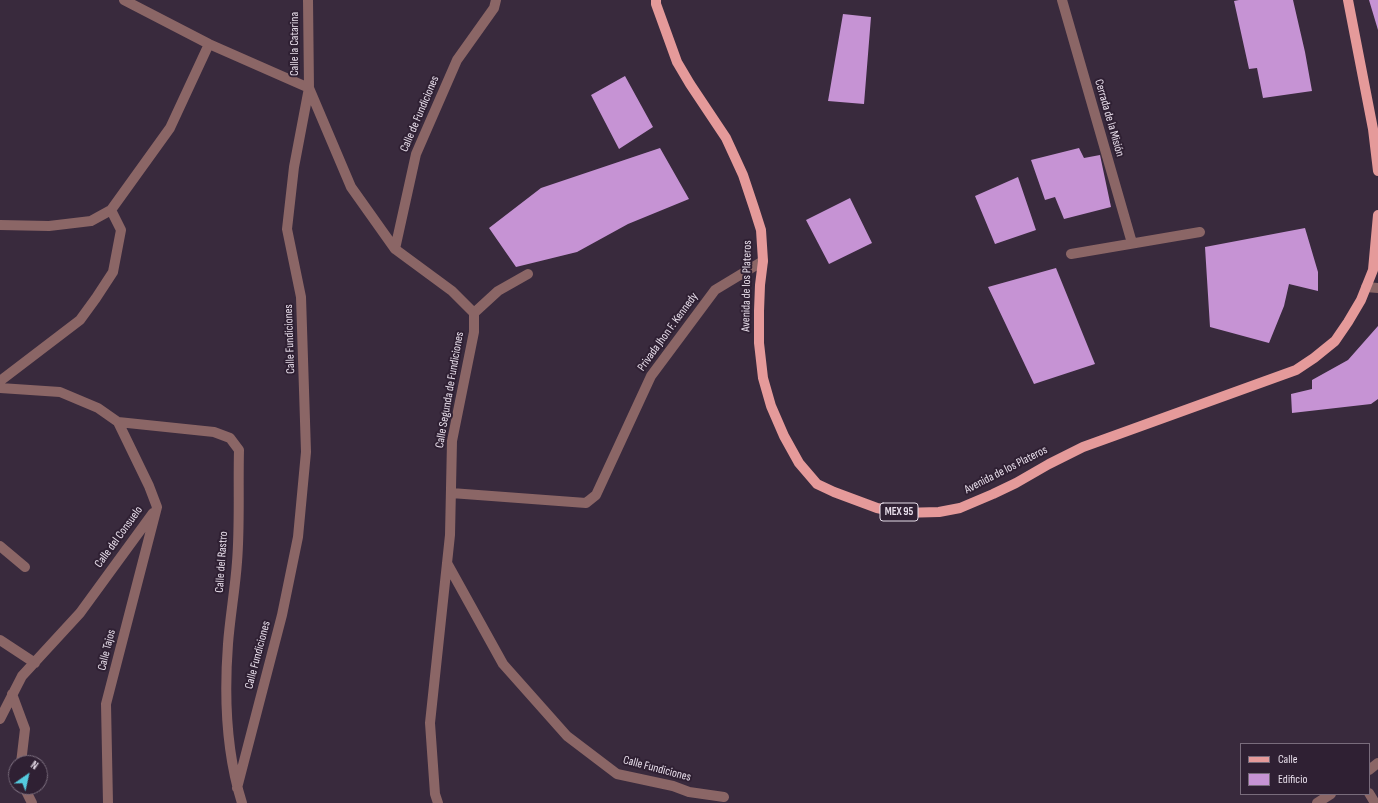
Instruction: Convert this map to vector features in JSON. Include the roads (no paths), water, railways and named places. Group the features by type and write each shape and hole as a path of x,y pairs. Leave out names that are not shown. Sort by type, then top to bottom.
{"main road":[{"name":"Avenida de los Plateros","path":"656,0 656,4 677,62 726,138 742,175 761,230 763,261 759,311 763,378 771,406 784,436 799,463 817,484 877,508 901,512 939,512 960,508 999,491 1083,447 1214,398 1271,380 1296,370 1335,341 1361,300 1373,270 1378,215"},
{"path":"1348,0 1373,129 1378,171"}],"street":[{"path":"124,0 209,44 308,88 351,187 396,249 452,291 474,313 498,291 528,274"},
{"name":"Calle la Catarina","path":"308,0 308,88"},
{"name":"Calle de Fundiciones","path":"396,249 416,154 457,60 494,8 496,0"},
{"name":"Cerrada de la Misión","path":"1062,0 1132,243"},
{"path":"0,225 49,226 91,221 112,210 170,128 209,44"},
{"name":"Calle Fundiciones","path":"237,788 282,615 298,537 306,452 304,378 301,297 287,229 294,167 308,88"},
{"path":"0,381 80,320 96,298 113,272 121,230 112,210"},
{"path":"1071,254 1200,232"},
{"name":"Privada Jhon F. Kennedy","path":"451,493 586,504 596,495 651,376 715,290 763,261"},
{"path":"1366,287 1378,288"},
{"name":"Calle Segunda de Fundiciones","path":"438,803 435,794 430,723 450,535 452,441 474,332 474,313"},
{"name":"Calle del Consuelo","path":"0,388 60,392 98,408 118,422 149,486 157,507 80,613 22,676 0,719"},
{"name":"Calle del Rastro","path":"118,422 214,432 230,438 239,450 237,562 228,644 226,680 227,730 237,788 242,803"},
{"name":"Calle Tajos","path":"108,803 106,704 157,507"},
{"path":"0,546 25,566"},
{"name":"Calle Fundiciones","path":"447,563 503,664 567,736 617,774 673,786 689,792 724,797"},
{"path":"0,640 35,663"},
{"path":"12,694 25,729 22,755"},
{"path":"1370,769 1378,763"},
{"path":"1316,803 1329,795"}]}
